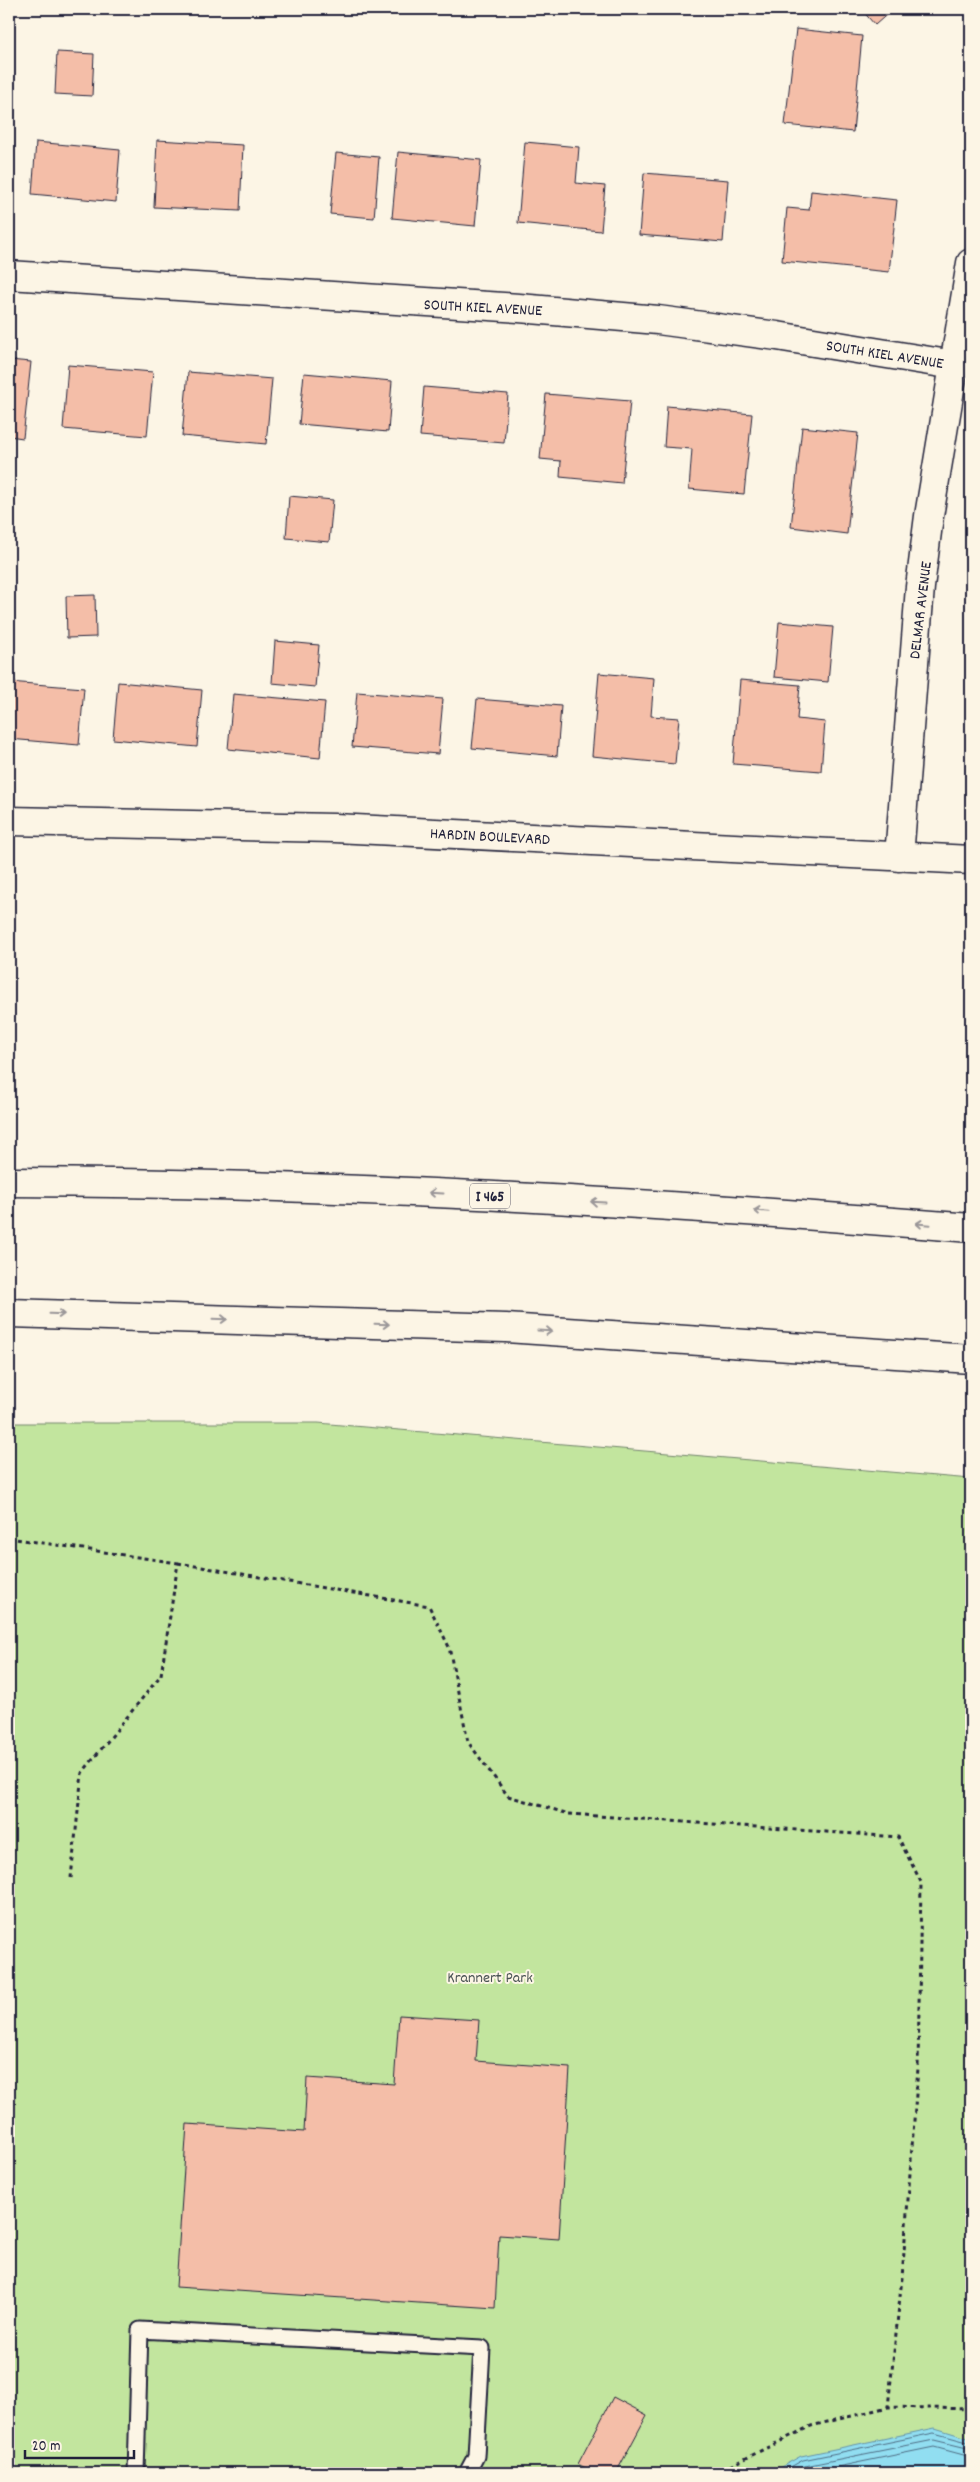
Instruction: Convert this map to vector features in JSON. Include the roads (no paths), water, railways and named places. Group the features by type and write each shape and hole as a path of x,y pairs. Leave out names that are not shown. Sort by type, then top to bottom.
{"main road":[{"name":"DELMAR AVENUE","path":"899,857 919,595 929,516 971,264"},
{"name":"SOUTH KIEL AVENUE","path":"9,275 629,317 777,336 954,365"},
{"name":"HARDIN BOULEVARD","path":"9,821 345,828 971,860"},
{"name":"I 465","path":"9,1182 329,1187 751,1210 971,1228"},
{"path":"9,1313 506,1328 971,1359"}],"lane":[{"path":"136,2473 140,2330 482,2348 476,2456 467,2473"}],"water":[{"path":"935,2428 971,2439 971,2473 770,2473 801,2456"}],"park label":[{"name":"Krannert Park","path":"490,1976"}]}
